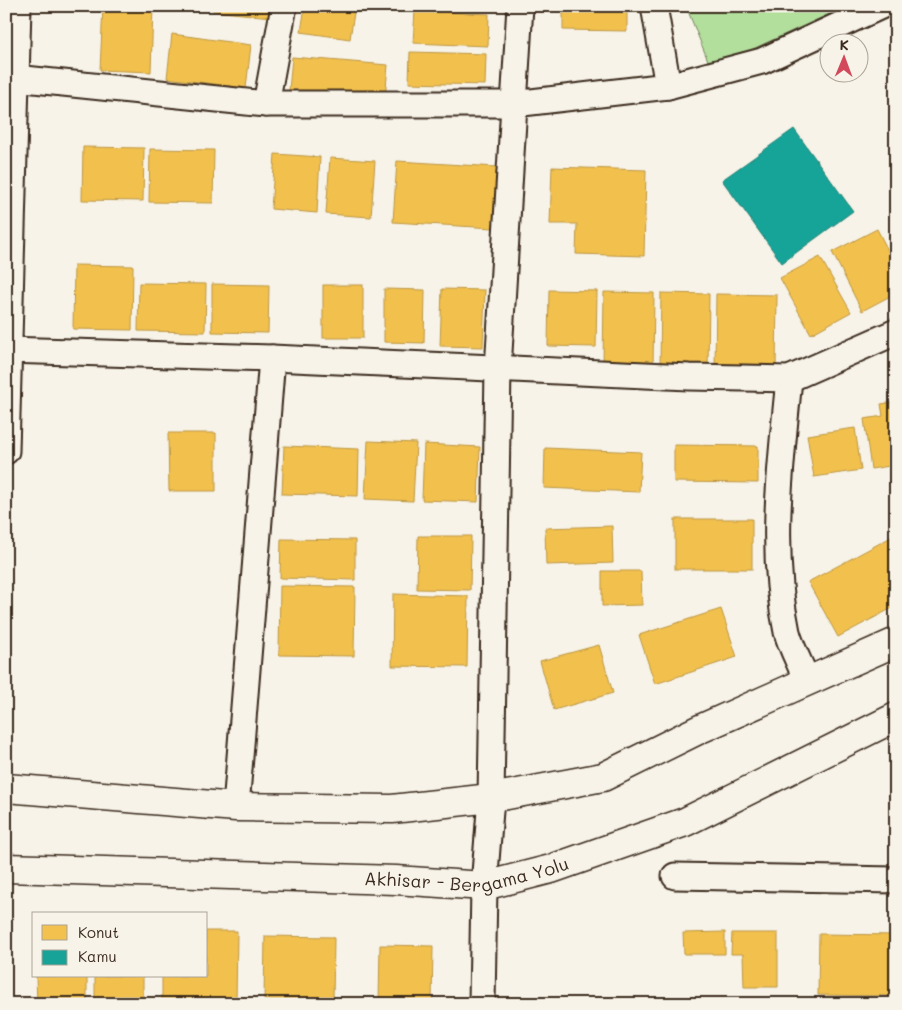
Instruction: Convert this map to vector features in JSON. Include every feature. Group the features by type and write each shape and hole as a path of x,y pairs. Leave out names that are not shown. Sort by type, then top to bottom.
{"main road":[{"path":"6,788 236,807 392,809 491,798 603,777 700,729 896,642"},
{"name":"Akhisar - Bergama Yolu","path":"6,868 396,880 484,886 552,869 685,822 896,716"}],"street":[{"path":"6,451 7,350 18,6"},
{"path":"266,104 284,6"},
{"path":"482,1004 484,886 491,798 498,369 520,6"},
{"path":"654,6 668,86"},
{"path":"15,78 266,104 514,104 668,86 762,61 882,6"},
{"path":"7,350 272,358 689,377 789,379 896,332"},
{"path":"236,807 272,358"},
{"path":"789,379 776,514 779,568 787,634 807,681"},
{"path":"675,876 896,880"}],"green space":[{"path":"686,6 847,6 711,68"}],"building: Konut":[{"path":"103,6 153,6 151,72 100,70"},
{"path":"213,6 272,6 271,17 213,11"},
{"path":"305,6 355,6 350,39 301,32"},
{"path":"563,6 627,6 627,31 563,30"},
{"path":"415,11 489,14 488,46 413,43"},
{"path":"172,34 251,45 246,88 167,78"},
{"path":"410,52 486,54 485,85 409,83"},
{"path":"292,57 388,65 385,99 289,91"},
{"path":"83,147 144,148 143,201 82,200"},
{"path":"150,149 214,150 213,203 149,202"},
{"path":"275,154 320,157 317,213 271,209"},
{"path":"330,158 375,161 371,217 326,214"},
{"path":"397,161 497,167 493,228 393,222"},
{"path":"552,167 646,170 644,256 576,254 577,224 550,224"},
{"path":"877,229 896,266 896,293 862,311 832,252"},
{"path":"820,257 851,312 811,334 780,278"},
{"path":"74,265 133,266 132,330 73,329"},
{"path":"139,283 206,284 205,332 138,331"},
{"path":"212,284 269,285 268,333 212,332"},
{"path":"323,285 363,285 363,338 323,338"},
{"path":"384,289 425,290 424,343 384,342"},
{"path":"442,289 485,290 483,347 440,346"},
{"path":"549,290 597,291 596,347 548,346"},
{"path":"604,292 654,293 653,367 603,366"},
{"path":"661,293 709,294 708,368 660,367"},
{"path":"716,294 777,295 776,369 715,368"},
{"path":"896,402 896,465 871,469 864,419 883,416 881,404"},
{"path":"855,428 861,470 814,477 807,435"},
{"path":"168,433 216,433 216,491 169,491"},
{"path":"368,441 416,443 413,501 365,499"},
{"path":"424,444 480,447 478,502 422,500"},
{"path":"674,445 758,446 758,483 674,482"},
{"path":"284,446 359,449 358,496 282,494"},
{"path":"545,448 641,452 639,492 544,488"},
{"path":"675,519 752,519 752,569 675,569"},
{"path":"612,526 613,563 546,565 545,528"},
{"path":"895,535 896,606 838,637 808,582"},
{"path":"418,536 471,536 470,590 417,589"},
{"path":"281,539 355,540 355,580 280,578"},
{"path":"602,571 641,571 642,605 602,606"},
{"path":"280,586 355,587 354,656 279,655"},
{"path":"393,594 468,596 467,667 392,666"},
{"path":"721,609 737,657 655,684 639,635"},
{"path":"599,645 613,693 554,710 540,661"},
{"path":"208,931 237,931 236,1004 162,1004 162,978 208,978"},
{"path":"725,932 725,954 684,954 683,933"},
{"path":"732,933 778,933 778,987 744,987 743,954 731,954"},
{"path":"819,934 896,935 896,996 818,995"},
{"path":"265,936 334,937 333,1001 264,1000"},
{"path":"380,945 433,946 432,1004 379,1004"},
{"path":"36,978 87,978 87,1004 37,1004"},
{"path":"95,978 143,978 143,1003 95,1002"}],"building: Kamu":[{"path":"794,129 853,211 782,263 722,180"}]}
